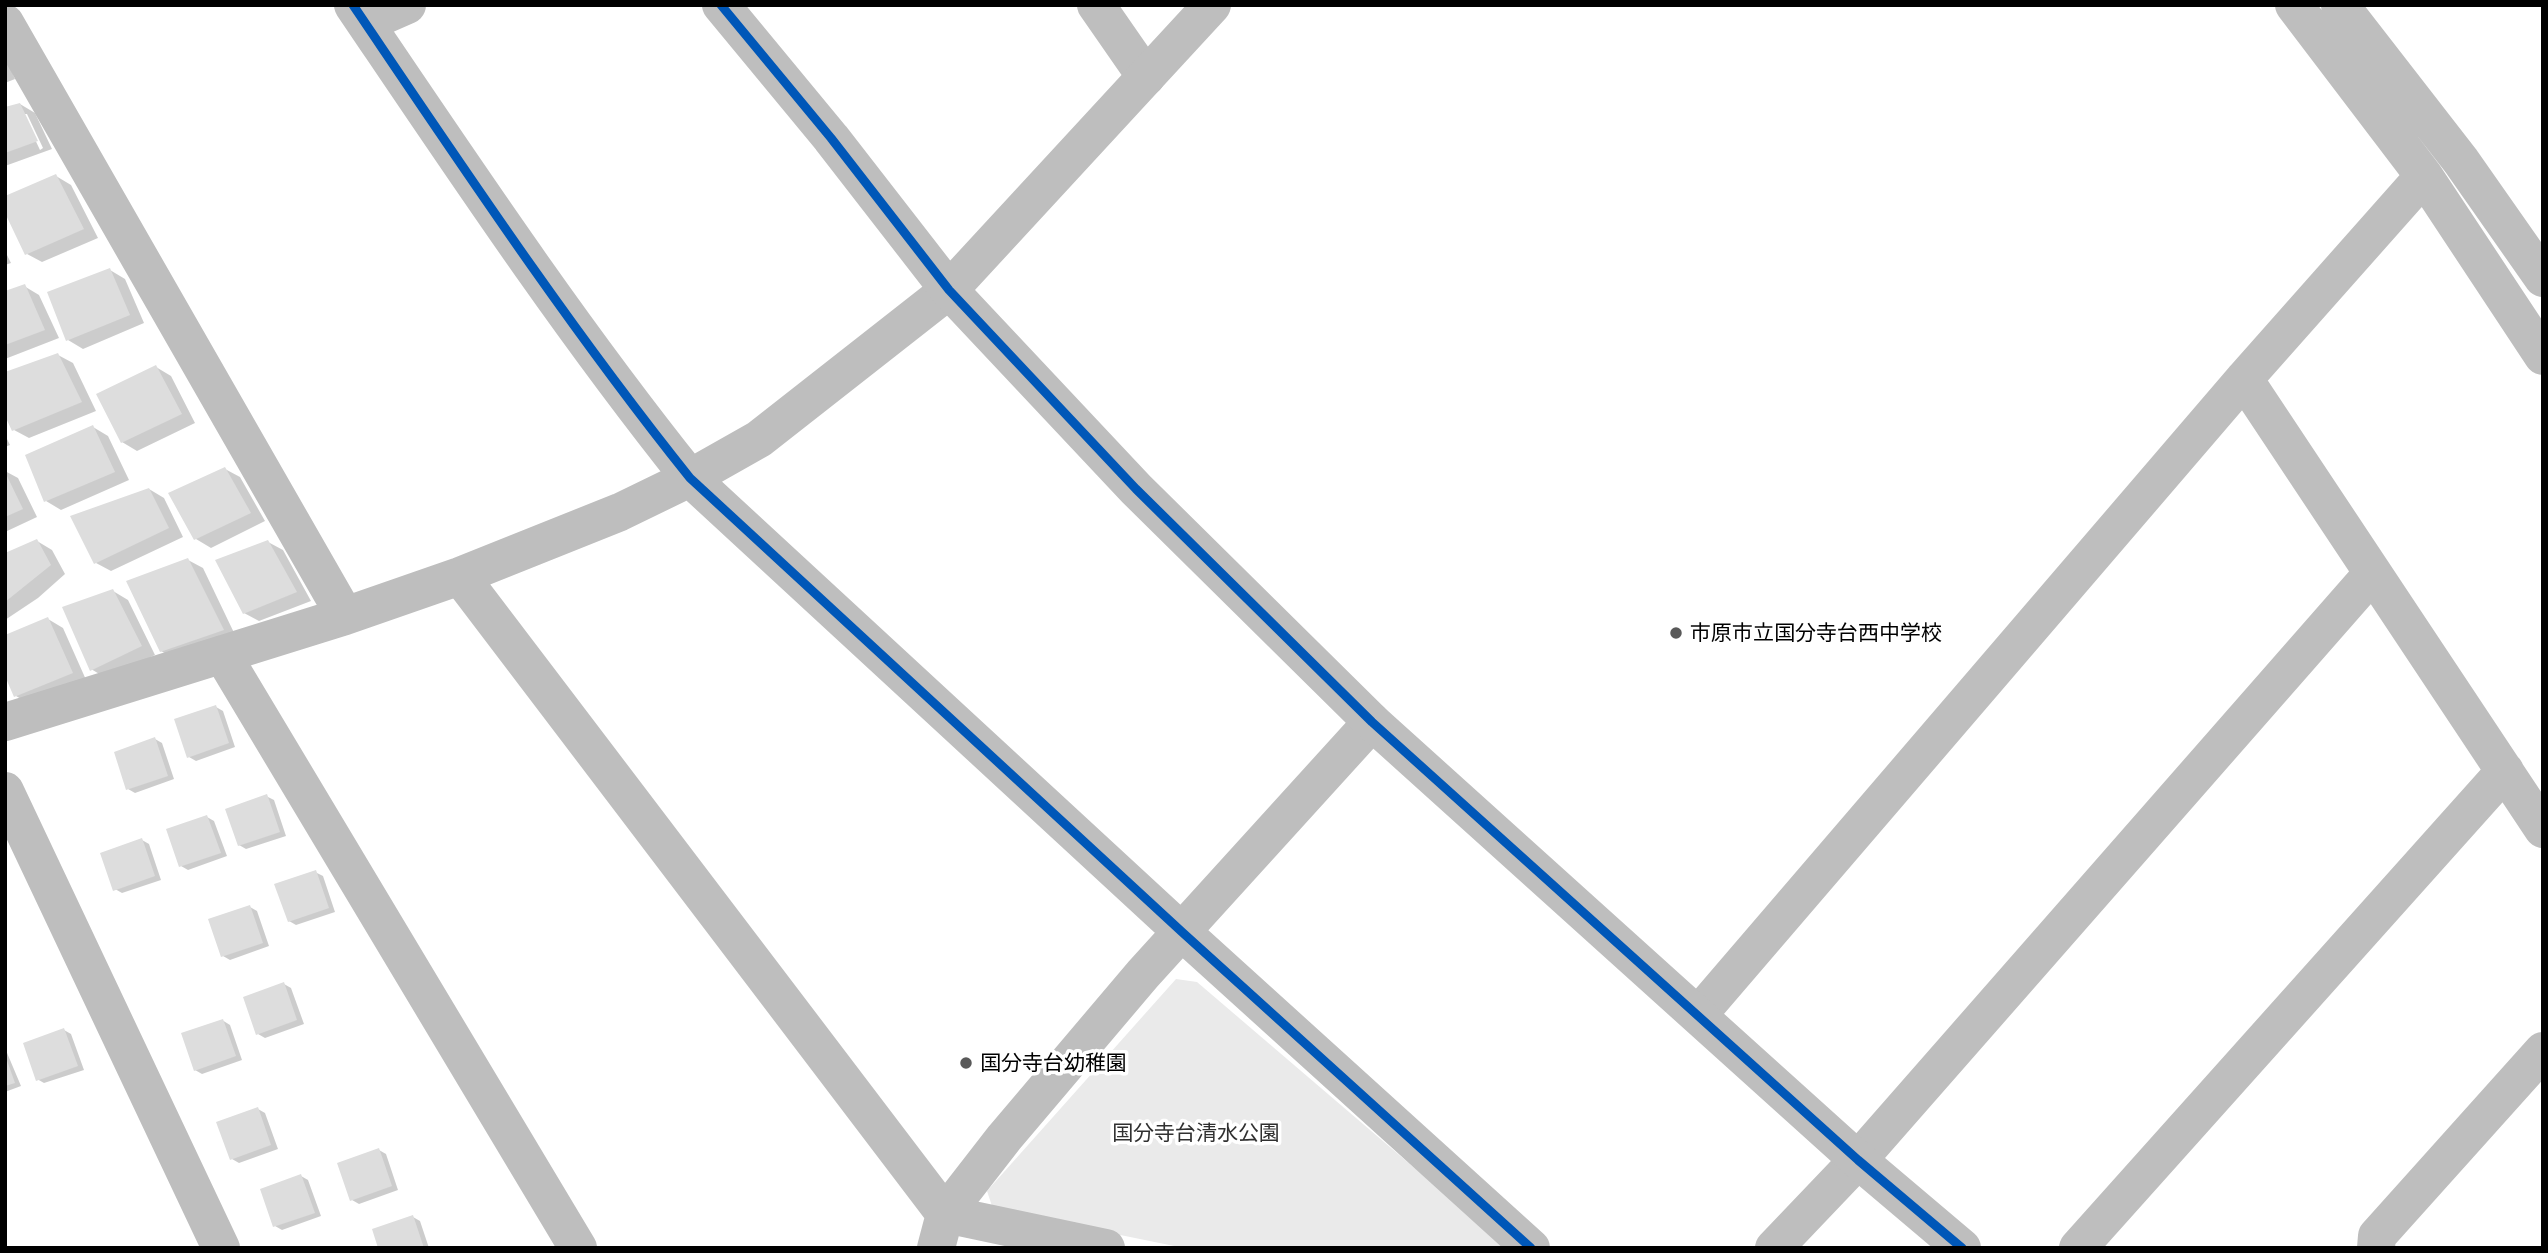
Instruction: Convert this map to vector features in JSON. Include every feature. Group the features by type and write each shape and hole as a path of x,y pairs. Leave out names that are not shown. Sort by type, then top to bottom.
{"street":[{"path":"407,5 359,14 525,261 624,396 690,478 1181,932 1531,1248"},
{"path":"721,5 831,138 949,290 1136,489 1372,722 1858,1160 1962,1248"},
{"path":"1096,5 1146,77"},
{"path":"5,722 345,616 460,576 620,512 690,478 759,439 949,290 1212,5"},
{"path":"2294,5 2424,176 2542,354"},
{"path":"2340,5 2461,161 2543,278"},
{"path":"5,23 345,616"},
{"path":"1699,1014 2244,379 2424,176"},
{"path":"2244,379 2543,830"},
{"path":"1774,1248 1858,1160 2372,574"},
{"path":"460,576 940,1231 1106,1248"},
{"path":"222,654 578,1248"},
{"path":"940,1231 1004,1138 1181,932 1372,722"},
{"path":"2078,1248 2505,771"},
{"path":"5,791 221,1248"},
{"path":"2376,1248 2377,1236 2543,1051"}],"green space":[{"name":"国分寺台清水公園","path":"1176,979 1197,982 1508,1248 1184,1248 993,1209 987,1191"}],"building":[{"path":"20,103 38,141 5,153 5,107"},
{"path":"56,174 84,229 25,255 5,213 5,196"},
{"path":"110,268 130,315 66,341 47,292"},
{"path":"25,284 45,330 5,345 5,291"},
{"path":"58,353 82,402 12,431 5,416 5,372"},
{"path":"156,365 182,414 121,443 96,394"},
{"path":"93,425 115,472 44,502 25,455"},
{"path":"225,467 251,513 194,540 168,493"},
{"path":"5,472 23,509 5,517"},
{"path":"149,488 169,528 94,564 70,516"},
{"path":"37,539 51,565 5,602 5,553"},
{"path":"268,540 297,592 243,614 215,560"},
{"path":"188,558 224,630 160,652 126,581"},
{"path":"113,589 142,646 90,671 62,607"},
{"path":"48,617 73,673 14,697 5,676 5,635"},
{"path":"216,705 229,743 187,758 174,719"},
{"path":"155,737 168,776 126,790 114,752"},
{"path":"267,794 280,832 238,846 225,809"},
{"path":"207,815 221,853 179,867 166,829"},
{"path":"142,838 155,876 113,891 100,853"},
{"path":"316,870 329,908 288,922 274,884"},
{"path":"250,905 263,943 221,957 208,919"},
{"path":"284,982 297,1020 256,1035 243,997"},
{"path":"223,1019 236,1056 194,1071 181,1033"},
{"path":"64,1028 78,1066 36,1081 23,1043"},
{"path":"5,1055 15,1083 5,1086"},
{"path":"258,1107 271,1145 230,1160 216,1122"},
{"path":"379,1148 392,1186 350,1201 337,1163"},
{"path":"301,1174 315,1213 273,1227 260,1189"},
{"path":"413,1215 424,1248 378,1248 372,1229"}],"cycle path":[{"path":"353,5 559,304 690,478 1182,932 1531,1248"},
{"path":"721,5 831,138 949,290 1136,489 1372,722 1858,1160 1962,1248"}],"place":[{"name":"市原市立国分寺台西中学校","path":"1676,633"},
{"name":"国分寺台幼稚園","path":"966,1063"}]}
